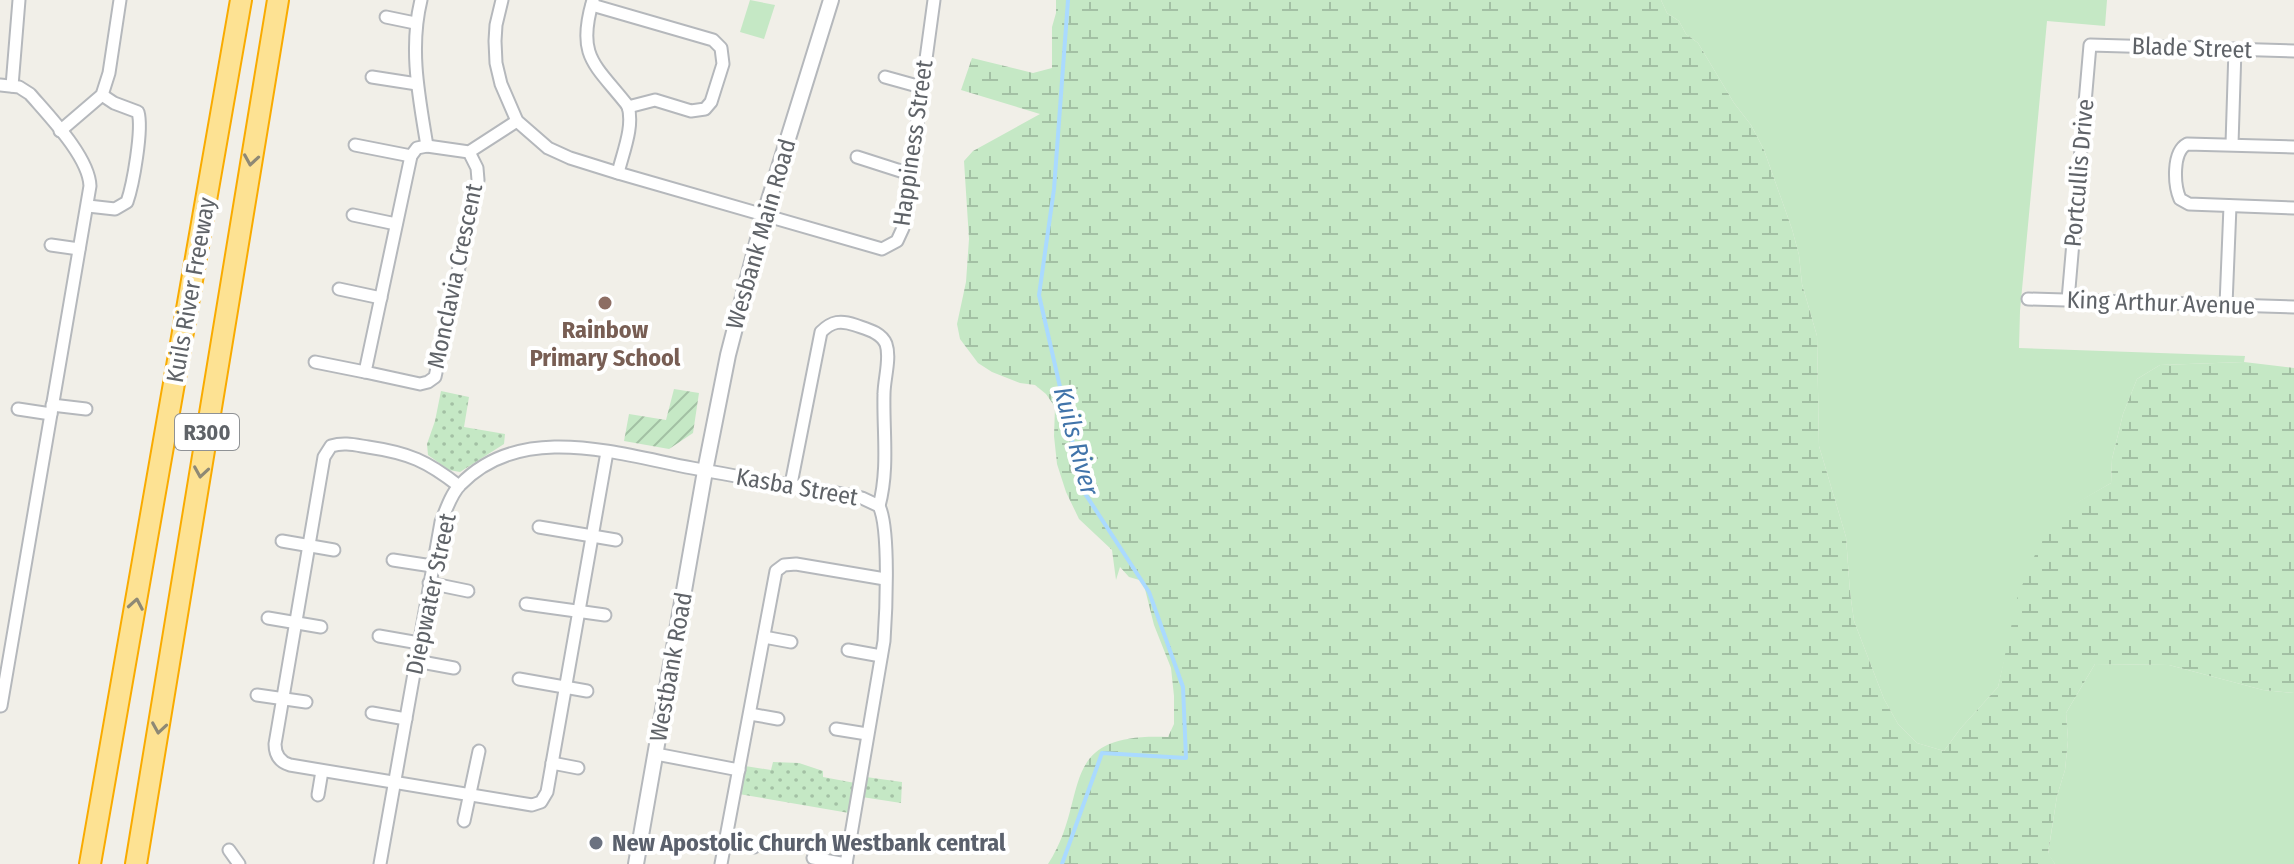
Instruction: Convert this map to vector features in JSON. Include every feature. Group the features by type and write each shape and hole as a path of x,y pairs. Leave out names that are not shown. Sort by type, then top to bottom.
{"highway":[{"path":"216,146 219,76 229,0"},
{"name":"Kuils River Freeway","path":"90,864 241,0"},
{"name":"Kuils River Freeway","path":"136,864 278,0"},
{"path":"259,115 277,75 292,0"}],"street":[{"path":"0,708 90,186 88,173 30,94 26,90 6,86 19,0"},
{"path":"60,131 102,95 109,73 120,0"},
{"path":"365,372 411,156 417,148 427,146 414,42 421,0"},
{"path":"502,0 496,25 496,63 506,97 517,121 548,148 570,158 764,216"},
{"name":"Wesbank Main Road","path":"705,471 731,343 764,216 831,0"},
{"name":"Happiness Street","path":"764,216 875,249 888,248 897,241 902,232 934,0"},
{"path":"618,173 630,120 628,107 588,54 586,33 592,2 713,40 721,48 723,64 711,102 705,109 691,111 655,100 628,107"},
{"path":"386,17 415,23"},
{"name":"Blade Street","path":"2090,45 2294,51"},
{"name":"Portcullis Drive","path":"2068,300 2090,45"},
{"path":"2232,144 2235,49"},
{"path":"372,77 417,84"},
{"path":"885,77 921,87"},
{"path":"88,206 111,210 127,202 138,144 138,112 102,95"},
{"name":"Monclavia Crescent","path":"427,146 469,152 517,121"},
{"path":"355,145 411,156"},
{"path":"2294,147 2183,145 2178,152 2176,187 2184,202 2294,208"},
{"name":"Monclavia Crescent","path":"315,362 420,384 428,382 437,373 478,180 477,168 469,152"},
{"path":"857,157 910,174"},
{"path":"2226,305 2230,206"},
{"path":"353,215 396,224"},
{"path":"51,245 79,249"},
{"path":"339,289 381,298"},
{"name":"King Arthur Avenue","path":"2028,299 2294,307"},
{"path":"791,484 821,332 835,322 845,321 876,333 884,339 887,347 885,480 879,506"},
{"path":"18,409 86,409"},
{"path":"459,486 440,471 407,454 347,443 331,446 324,457 275,744 278,757 290,765 322,771 536,805 547,792 607,452"},
{"name":"Diepwater Street","path":"380,864 441,522 459,486 489,463 536,447 557,446 607,452 705,471"},
{"name":"Kasba Street","path":"705,471 862,498 879,506 885,525 885,617 881,656 846,864 813,858"},
{"name":"Westbank Road","path":"636,864 705,471"},
{"path":"539,527 616,540"},
{"path":"282,541 334,550"},
{"path":"393,560 432,566"},
{"path":"721,864 775,575 784,565 796,564 885,579"},
{"path":"429,583 468,591"},
{"path":"526,604 605,615"},
{"path":"268,618 321,627"},
{"path":"379,636 419,643"},
{"path":"764,637 791,642"},
{"path":"848,650 881,656"},
{"path":"416,661 454,668"},
{"path":"519,679 587,691"},
{"path":"257,695 306,702"},
{"path":"372,713 406,719"},
{"path":"750,714 778,719"},
{"path":"836,729 867,734"},
{"path":"464,821 479,751"},
{"path":"656,754 739,770"},
{"path":"552,763 578,768"},
{"path":"318,795 322,771"},
{"path":"725,841 754,847"},
{"path":"229,850 239,864"}],"green space":[{"path":"750,0 775,5 764,39 740,32"},
{"path":"1056,0 1661,0 1667,13 1679,21 1686,34 1698,43 1751,125 1764,150 1792,229 1802,284 1817,336 1819,446 1846,537 1854,621 1884,699 1898,724 1917,743 1944,751 1998,687 2018,595 2037,550 2060,512 2111,483 2112,459 2123,414 2137,379 2160,365 2244,362 2294,368 2294,693 2263,690 2169,665 2095,664 2066,713 2068,740 2065,770 2057,796 2048,853 2055,864 1048,864 1061,839 1081,774 1091,757 1106,745 1131,738 1168,737 1174,724 1171,668 1154,625 1143,581 1129,577 1120,567 1116,580 1112,550 1079,519 1057,464 1055,407 1035,385 1020,383 978,363 960,339 957,324 966,282 969,239 964,161 973,151 1040,114 961,90 972,58 1033,73 1052,68 1052,27"},
{"path":"1661,0 2107,0 2105,26 2047,21 2019,348 2245,356 2244,362 2160,365 2137,379 2123,414 2112,459 2111,483 2060,513 2008,645 1998,687 1944,751 1917,743 1898,724 1884,699 1854,621 1846,537 1819,446 1817,336 1802,284 1792,229 1764,150 1698,43 1686,34 1679,21 1667,13"},
{"path":"674,389 699,393 693,433 669,449 624,441 629,414 666,420"},
{"path":"441,391 469,397 464,427 505,434 504,444 460,472 449,470 428,455 427,444"},
{"path":"2095,664 2169,665 2263,690 2294,693 2294,864 2055,864 2048,854 2057,796 2065,770 2068,740 2066,713"},
{"path":"773,762 799,763 823,771 823,777 855,783 849,813 739,794 745,766 771,770"},
{"path":"866,777 902,782 901,803 862,797"}],"waterway":[{"name":"Kuils River","path":"1062,864 1102,753 1186,758 1183,687 1149,592 1084,492 1039,295 1054,189 1068,0"}],"place":[{"name":"Rainbow Primary School","path":"605,303"},
{"name":"New Apostolic Church Westbank central","path":"596,843"}]}
